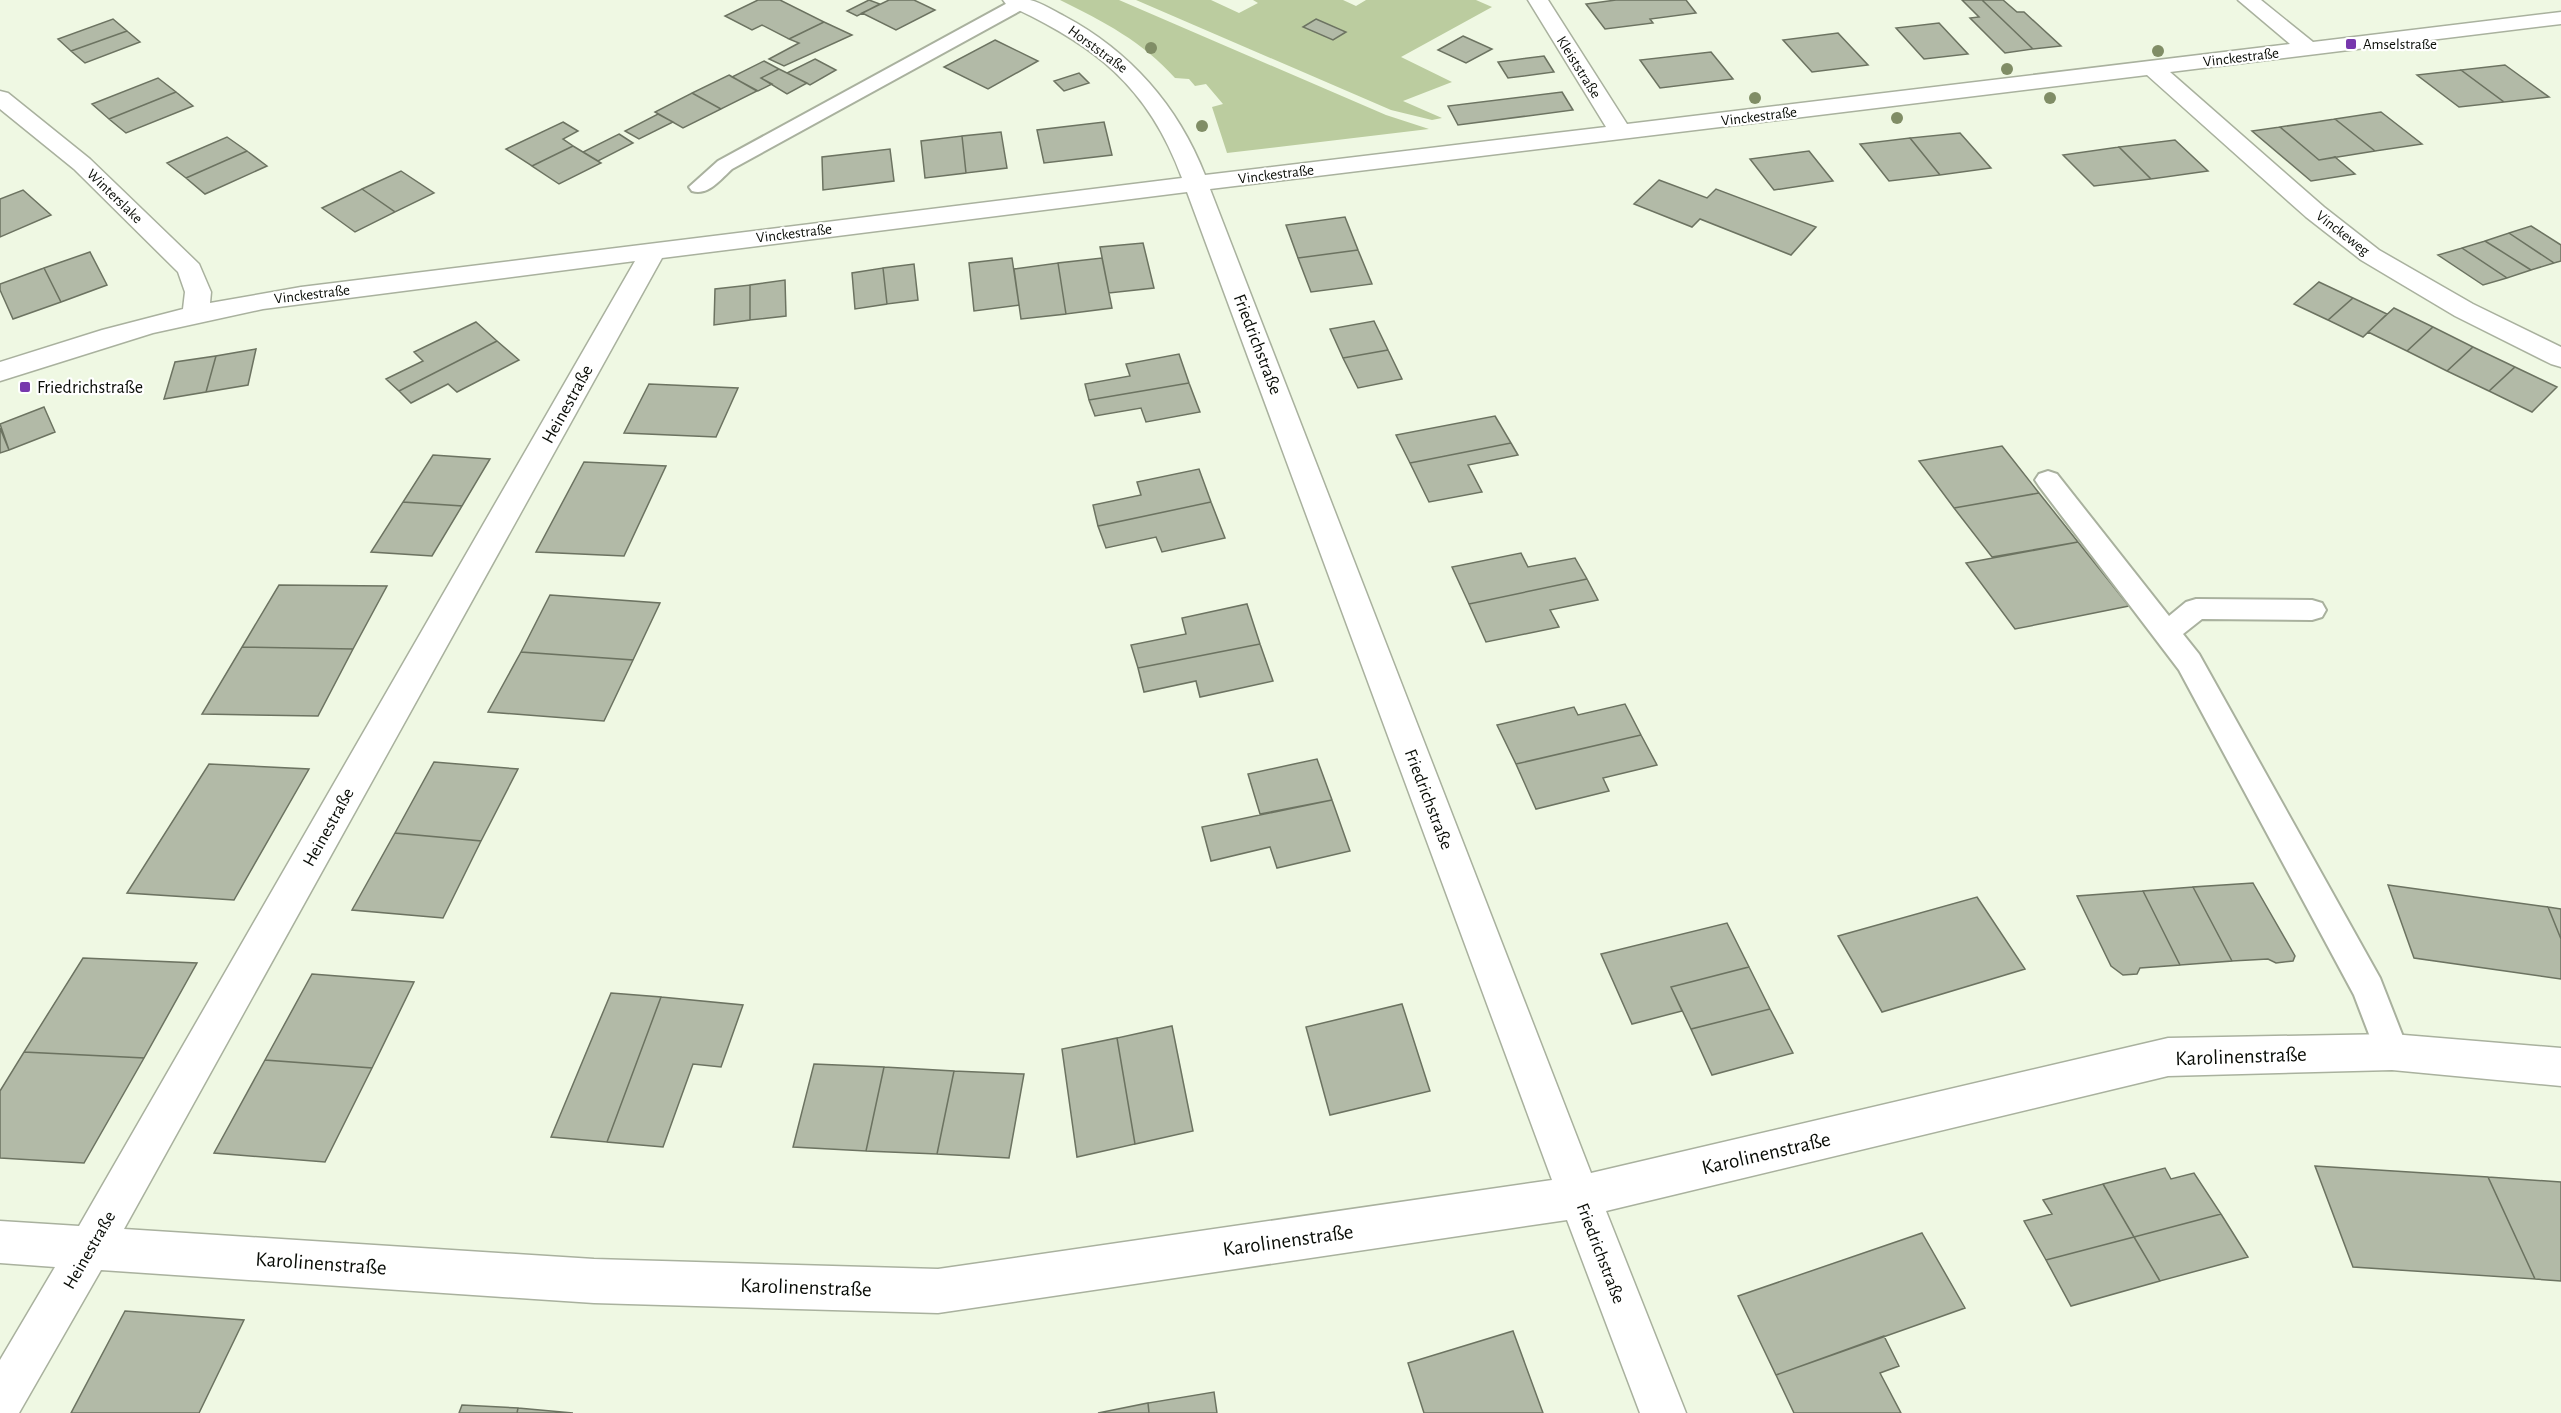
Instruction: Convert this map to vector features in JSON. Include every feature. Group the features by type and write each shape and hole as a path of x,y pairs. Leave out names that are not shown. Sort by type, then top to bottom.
{"street":[{"name":"Kleiststraße","path":"1538,0 1621,133"},
{"path":"2247,0 2309,49"},
{"name":"Horststraße","path":"1017,2 1075,30 1121,62 1157,104 1172,128 1198,183"},
{"name":"Vinckestraße","path":"0,372 103,338 196,314 301,295 1198,183 2561,18"},
{"name":"Vinckeweg","path":"2153,68 2315,212 2370,255 2464,310 2561,358"},
{"name":"Winterslake","path":"0,98 82,164 190,269 198,292 196,314"},
{"name":"Friedrichstraße","path":"1198,183 1579,1197 1663,1413"},
{"name":"Heinestraße","path":"0,1403 91,1247 654,250"},
{"name":"Karolinenstraße","path":"0,1242 594,1281 938,1291 1579,1197 2168,1058 2392,1052 2561,1067"}],"lane":[{"path":"699,187 725,165 1017,2"},
{"path":"2048,480 2189,662 2368,989 2392,1052"},
{"path":"2166,633 2196,609 2312,610"}],"green space":[{"path":"1060,0 1119,0 1386,115 1429,129 1227,153 1212,107 1223,104 1206,84 1195,86 1189,79 1175,78 1136,43 1107,24"},
{"path":"1136,0 1211,0 1239,13 1258,3 1253,0 1343,0 1356,6 1366,0 1476,0 1492,7 1401,57 1452,82 1403,101 1442,118 1432,120 1391,110"}],"building":[{"path":"758,0 780,0 824,22 789,39 762,25 752,30 725,16"},
{"path":"869,0 880,4 857,16 847,11"},
{"path":"889,0 914,0 935,10 896,30 862,13"},
{"path":"1616,0 1686,0 1696,13 1650,19 1653,23 1605,29 1586,4"},
{"path":"1962,0 1982,0 2033,49 2005,53 1970,18 1979,17"},
{"path":"1982,0 2003,0 2017,12 2024,12 2061,46 2033,49"},
{"path":"113,19 127,31 71,51 58,39"},
{"path":"1316,19 1346,32 1333,40 1303,27"},
{"path":"824,22 852,35 784,66 769,59 799,43 789,39"},
{"path":"1939,23 1968,54 1924,59 1896,28"},
{"path":"127,31 140,42 85,63 71,51"},
{"path":"1838,33 1868,65 1812,72 1783,40"},
{"path":"1463,36 1492,49 1466,63 1438,50"},
{"path":"995,40 1038,61 988,89 944,67"},
{"path":"1711,52 1733,79 1660,88 1640,60"},
{"path":"1544,56 1554,72 1508,78 1498,62"},
{"path":"815,59 836,70 810,85 787,73"},
{"path":"764,61 779,69 761,78 772,84 758,91 732,77"},
{"path":"2505,65 2549,97 2504,102 2461,70"},
{"path":"779,69 807,83 787,94 761,78"},
{"path":"2461,70 2504,102 2459,107 2417,75"},
{"path":"1079,73 1089,83 1064,91 1054,81"},
{"path":"729,75 757,91 721,109 692,93"},
{"path":"158,78 176,92 109,119 92,104"},
{"path":"176,92 193,106 126,133 109,119"},
{"path":"1562,92 1573,110 1458,125 1448,106"},
{"path":"692,93 721,109 683,128 655,112"},
{"path":"2381,112 2422,144 2375,151 2335,119"},
{"path":"658,114 673,122 639,139 625,131"},
{"path":"2335,119 2375,151 2319,160 2280,127"},
{"path":"563,122 578,131 563,139 573,146 532,166 506,149"},
{"path":"1104,122 1112,155 1044,163 1037,130"},
{"path":"2280,127 2319,160 2335,157 2355,174 2311,181 2252,131"},
{"path":"1001,132 1007,168 966,173 962,136"},
{"path":"1960,133 1991,168 1940,175 1910,138"},
{"path":"619,134 633,143 598,161 583,152"},
{"path":"962,136 966,173 925,178 921,141"},
{"path":"227,137 247,151 186,178 167,163"},
{"path":"1910,138 1940,175 1889,181 1860,144"},
{"path":"2175,140 2208,171 2151,179 2119,147"},
{"path":"573,146 601,163 559,184 532,166"},
{"path":"2119,147 2151,179 2094,186 2063,155"},
{"path":"890,149 894,181 823,190 822,157"},
{"path":"247,151 267,166 205,194 186,178"},
{"path":"1809,151 1833,181 1774,190 1750,159"},
{"path":"401,171 434,193 395,212 362,189"},
{"path":"1659,180 1707,198 1716,189 1816,227 1791,255 1700,219 1692,227 1634,204"},
{"path":"362,189 395,212 355,232 322,208"},
{"path":"23,190 51,215 0,237 0,199"},
{"path":"1345,217 1358,250 1298,258 1286,225"},
{"path":"2531,226 2561,245 2561,261 2554,263 2509,233"},
{"path":"2509,233 2554,263 2531,270 2485,241"},
{"path":"2485,241 2531,270 2507,278 2462,248"},
{"path":"1143,243 1154,288 1109,293 1100,247"},
{"path":"2462,248 2507,278 2483,285 2438,255"},
{"path":"1358,250 1372,284 1311,292 1298,258"},
{"path":"90,252 107,285 61,302 44,268"},
{"path":"1012,258 1019,305 974,311 969,263"},
{"path":"1102,258 1112,308 1066,314 1058,263"},
{"path":"1058,263 1066,314 1021,319 1014,269"},
{"path":"914,264 918,300 887,304 883,268"},
{"path":"44,268 61,302 13,319 0,290 0,284"},
{"path":"883,268 887,304 855,309 852,273"},
{"path":"785,280 786,316 750,320 750,285"},
{"path":"2319,282 2353,298 2328,320 2294,304"},
{"path":"750,285 750,320 714,325 715,289"},
{"path":"2353,298 2387,314 2363,337 2328,320"},
{"path":"2394,308 2433,327 2407,351 2368,332"},
{"path":"1374,321 1388,350 1343,358 1330,329"},
{"path":"476,322 497,341 399,391 386,379 423,361 414,352"},
{"path":"2433,327 2473,347 2447,371 2407,351"},
{"path":"497,341 519,360 457,392 448,384 411,403 399,391"},
{"path":"2473,347 2515,367 2489,391 2447,371"},
{"path":"256,349 248,385 206,392 216,356"},
{"path":"1388,350 1402,379 1358,388 1343,358"},
{"path":"1179,354 1189,383 1089,400 1085,384 1130,376 1126,364"},
{"path":"216,356 206,392 164,399 175,362"},
{"path":"2515,367 2557,387 2532,412 2489,391"},
{"path":"1189,383 1200,412 1146,422 1141,408 1095,416 1089,400"},
{"path":"649,384 738,388 716,437 624,433"},
{"path":"44,407 55,432 9,450 0,424"},
{"path":"1495,416 1511,443 1410,463 1396,435"},
{"path":"0,428 9,450 0,453"},
{"path":"1511,443 1518,455 1468,465 1482,492 1429,502 1410,463"},
{"path":"2002,446 2039,493 1954,508 1919,461"},
{"path":"433,455 490,459 462,506 403,502"},
{"path":"584,462 666,466 624,556 536,552"},
{"path":"1199,469 1211,502 1098,526 1093,505 1141,495 1137,482"},
{"path":"2039,493 2078,542 1992,557 1954,508"},
{"path":"403,502 462,506 432,556 371,552"},
{"path":"1211,502 1225,538 1162,552 1156,537 1106,548 1098,526"},
{"path":"2078,542 2129,606 2015,629 1966,563"},
{"path":"1521,553 1528,567 1575,558 1587,579 1469,604 1452,567"},
{"path":"1587,579 1598,600 1550,610 1559,627 1486,642 1469,604"},
{"path":"279,585 387,586 353,649 242,647"},
{"path":"550,595 660,603 633,660 521,652"},
{"path":"1247,604 1260,644 1138,668 1131,645 1186,634 1182,618"},
{"path":"1260,644 1273,681 1200,697 1196,681 1144,692 1138,668"},
{"path":"242,647 353,649 318,716 202,714"},
{"path":"521,652 633,660 604,721 488,712"},
{"path":"1625,704 1641,735 1516,764 1497,725 1574,707 1578,715"},
{"path":"1641,735 1657,765 1603,778 1609,791 1536,809 1516,764"},
{"path":"1317,759 1332,800 1260,814 1248,774"},
{"path":"434,762 518,769 481,841 395,833"},
{"path":"209,764 309,769 234,900 127,893"},
{"path":"1332,800 1350,851 1277,868 1270,847 1211,861 1202,827"},
{"path":"395,833 481,841 443,918 352,910"},
{"path":"2253,883 2295,956 2293,961 2276,963 2268,959 2232,961 2193,887"},
{"path":"2388,885 2548,907 2561,939 2561,979 2414,958"},
{"path":"2193,887 2232,961 2180,965 2143,891"},
{"path":"2143,891 2180,965 2140,968 2137,974 2123,975 2111,966 2077,896"},
{"path":"1977,897 2025,969 1882,1012 1838,936"},
{"path":"2548,907 2561,909 2561,939"},
{"path":"1727,923 1749,967 1671,987 1682,1011 1632,1024 1601,954"},
{"path":"83,958 197,963 144,1058 24,1052"},
{"path":"1749,967 1770,1009 1691,1029 1671,987"},
{"path":"312,974 414,982 372,1068 265,1060"},
{"path":"611,993 661,997 607,1142 551,1137"},
{"path":"661,997 743,1005 721,1067 693,1064 663,1147 607,1142"},
{"path":"1402,1004 1430,1091 1330,1115 1306,1027"},
{"path":"1770,1009 1793,1053 1712,1075 1691,1029"},
{"path":"1172,1026 1193,1131 1135,1144 1117,1038"},
{"path":"1117,1038 1135,1144 1077,1157 1062,1049"},
{"path":"24,1052 144,1058 84,1163 0,1158 0,1091"},
{"path":"265,1060 372,1068 325,1162 214,1153"},
{"path":"814,1064 884,1067 866,1151 793,1147"},
{"path":"884,1067 954,1071 937,1154 866,1151"},
{"path":"954,1071 1024,1074 1009,1158 937,1154"},
{"path":"2315,1166 2488,1177 2535,1279 2353,1267"},
{"path":"2165,1168 2171,1179 2194,1173 2221,1214 2134,1237 2103,1184"},
{"path":"2488,1177 2561,1182 2561,1281 2535,1279"},
{"path":"2103,1184 2134,1237 2046,1260 2024,1221 2052,1214 2043,1200"},
{"path":"2221,1214 2248,1257 2160,1281 2134,1237"},
{"path":"1922,1233 1965,1308 1776,1375 1738,1296"},
{"path":"2134,1237 2160,1281 2071,1306 2046,1260"},
{"path":"125,1311 244,1320 199,1413 71,1413"},
{"path":"1513,1331 1543,1413 1424,1413 1408,1363"},
{"path":"1884,1336 1899,1366 1880,1373 1901,1413 1794,1413 1776,1375"},
{"path":"1214,1392 1217,1413 1149,1413 1148,1403"},
{"path":"1148,1403 1149,1413 1098,1413"},
{"path":"462,1405 518,1408 517,1413 459,1413"},
{"path":"518,1408 573,1413 517,1413"}],"place":[{"name":"Amselstraße","path":"2351,44"},
{"name":"Friedrichstraße","path":"25,387"}]}
